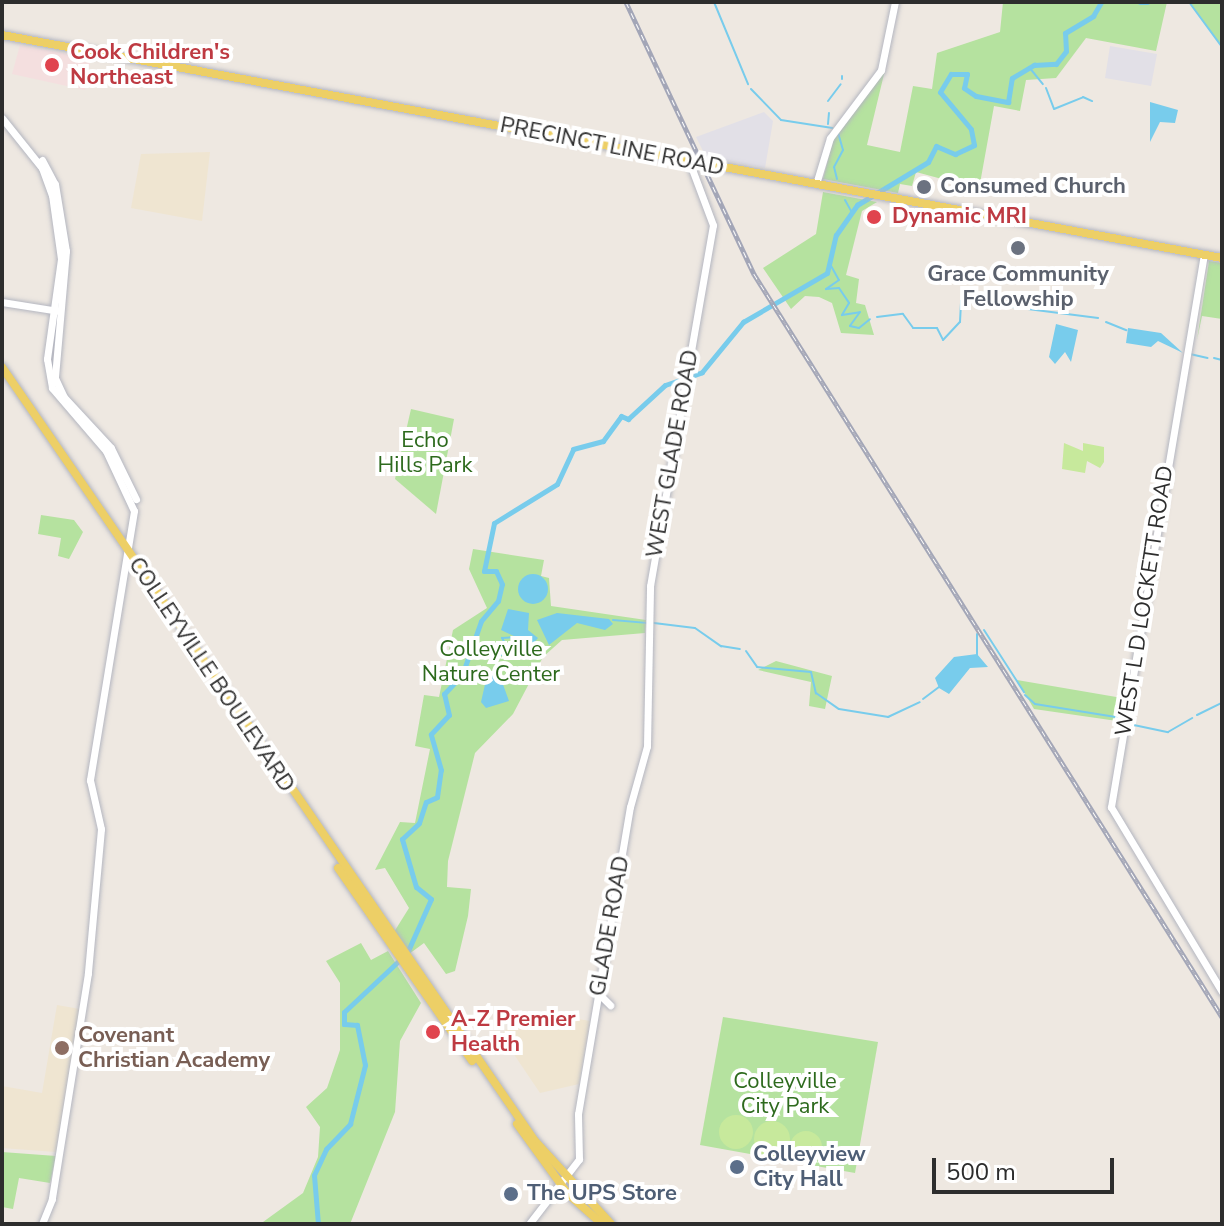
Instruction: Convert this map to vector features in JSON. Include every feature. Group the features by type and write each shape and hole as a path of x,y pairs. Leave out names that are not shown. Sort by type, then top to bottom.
{"main road":[{"path":"816,184 830,138 881,70 895,2"},
{"name":"PRECINCT LINE ROAD","path":"3,35 1222,258"},
{"path":"2,109 54,179 63,260 49,378 59,395 100,434 133,489 139,521 129,555 90,780 101,829 88,973 52,1199 42,1224"},
{"path":"2,118 54,179"},
{"name":"WEST GLADE ROAD","path":"645,753 650,586 713,225 689,161"},
{"path":"40,166 52,195 63,260"},
{"name":"WEST L D LOCKETT ROAD","path":"1204,254 1111,807 1222,992"},
{"path":"2,302 57,310"},
{"name":"COLLEYVILLE BOULEVARD","path":"2,367 346,874 362,891 393,943 562,1182 602,1224"},
{"name":"GLADE ROAD","path":"529,1224 580,1153 576,1124 645,753"},
{"name":"COLLEYVILLE BOULEVARD","path":"346,874 362,891"},
{"path":"599,992 610,1005"},
{"name":"COLLEYVILLE BOULEVARD","path":"562,1182 611,1224"}],"shaded area":[{"name":"Cook Children's Northeast","path":"20,45 91,58 85,90 12,74"},
{"path":"1110,46 1157,54 1151,86 1105,78"},
{"path":"764,112 773,121 765,168 706,157 696,137"},
{"path":"210,152 202,221 131,208 141,154"},
{"name":"Covenant Christian Academy","path":"57,1005 80,1009 56,1152 2,1148 2,1086 42,1093"},
{"path":"543,1013 590,1021 579,1084 540,1093 501,1035 513,1023"}],"green space":[{"path":"1003,2 1167,2 1156,51 1086,38 1056,78 1026,80 1020,111 994,106 979,189 916,172 912,186 900,184 898,193 823,179 833,141 885,70 867,145 900,152 913,86 932,89 937,53 1000,32"},
{"path":"1189,2 1222,2 1222,47"},
{"path":"823,192 877,202 862,211 846,275 859,279 856,303 865,305 874,335 841,333 832,303 819,297 805,296 791,309 763,268 816,234"},
{"path":"1209,261 1222,263 1222,319 1202,316 1197,340"},
{"name":"Echo Hills Park","path":"411,409 454,419 436,514 395,479"},
{"path":"1064,443 1083,451 1083,443 1104,447 1104,462 1100,468 1087,461 1085,473 1062,469"},
{"path":"41,515 74,520 83,532 69,559 58,556 61,538 38,534"},
{"name":"Colleyville Nature Center","path":"473,549 544,560 541,576 549,578 551,606 646,620 645,633 562,640 543,657 513,714 475,753 448,861 447,887 471,889 468,916 455,971 446,974 424,943 409,954 394,932 409,908 385,868 375,870 400,822 415,823 430,749 415,746 424,695 439,697 453,630 487,608 469,569"},
{"path":"776,661 832,676 825,709 809,706 811,682 758,670"},
{"path":"1017,680 1128,699 1124,722 1034,709"},
{"path":"361,943 371,960 388,951 421,1003 400,1041 395,1112 350,1224 216,1224 263,1222 303,1193 318,1157 320,1127 306,1107 327,1088 340,1050 340,983 326,961"},
{"name":"Colleyville City Park","path":"723,1017 878,1042 855,1173 700,1145"},
{"path":"736,1115 748,1120 753,1132 748,1144 736,1149 724,1144 719,1132 724,1120"},
{"path":"772,1121 784,1127 790,1139 784,1151 772,1157 760,1151 754,1139 760,1127"},
{"path":"806,1131 817,1136 822,1147 817,1158 806,1163 795,1158 790,1147 795,1136"},
{"path":"2,1152 56,1156 50,1183 19,1178 13,1209 2,1207"}],"water":[{"path":"1150,102 1178,110 1175,123 1160,122 1150,142"},
{"path":"1056,324 1078,330 1071,362 1065,352 1055,364 1049,357"},
{"path":"1128,328 1161,333 1183,353 1158,341 1151,347 1126,343"},
{"path":"533,574 544,578 548,589 544,600 533,604 522,600 518,589 522,578"},
{"path":"508,609 529,613 528,630 538,638 520,659 513,657 520,639 501,630"},
{"path":"557,613 609,619 613,624 605,630 577,623 549,645 537,620"},
{"path":"977,654 988,667 970,668 949,694 939,688 935,678 954,657"},
{"path":"497,668 509,701 486,708 481,702 486,680"}],"waterway":[{"path":"714,2 748,84"},
{"path":"318,1224 314,1175 326,1149 350,1124 365,1065 357,1025 344,1024 344,1012 407,953 431,899 416,887 402,839 419,823 426,802 437,797 441,770 431,734 449,715 444,694 462,675 481,621 498,601 502,584 496,571 484,571 494,523 557,484 573,449 603,441 621,416 628,419 665,385 702,372 743,322 827,273 836,235 857,205 928,162 936,146 955,154 974,145 971,129 940,92 951,74 967,74 964,88 976,96 1008,102 1012,78 1034,65 1056,64 1066,51 1065,33 1093,16 1101,2"},
{"path":"1140,2 1147,2"},
{"path":"1189,2 1222,47"},
{"path":"1029,67 1043,84"},
{"path":"828,101 841,84"},
{"path":"1046,88 1054,109 1083,97 1092,101"},
{"path":"751,89 781,120 832,128"},
{"path":"828,124 829,113"},
{"path":"837,179 834,167 843,150 838,133"},
{"path":"845,200 851,211"},
{"path":"830,264 839,280 826,289 839,288 849,303 842,315 860,312 850,326 859,328 870,319"},
{"path":"877,317 903,314 913,328 937,328 943,340 960,322 961,301 981,303"},
{"path":"989,304 1098,318"},
{"path":"1106,322 1126,330"},
{"path":"1190,354 1208,358"},
{"path":"1214,358 1222,360"},
{"path":"613,620 646,623"},
{"path":"654,623 695,628 721,646 740,649"},
{"path":"984,630 1024,692"},
{"path":"977,634 977,656"},
{"path":"476,651 498,657 509,650 502,638 516,637"},
{"path":"746,651 757,667 811,672 816,693 839,709 888,717 920,702"},
{"path":"923,699 939,687"},
{"path":"1025,695 1035,704 1122,718"},
{"path":"1197,715 1222,703"},
{"path":"1129,724 1168,732 1192,718"}],"railway":[{"path":"626,2 754,274 1222,1017"}],"place":[{"name":"Cook Children's Northeast","path":"52,65"},
{"name":"Consumed Church","path":"924,187"},
{"name":"Dynamic MRI","path":"874,217"},
{"name":"Grace Community Fellowship","path":"1018,248"},
{"name":"A-Z Premier Health","path":"433,1032"},
{"name":"Covenant Christian Academy","path":"62,1048"},
{"name":"Colleyview City Hall","path":"737,1167"},
{"name":"The UPS Store","path":"511,1194"}]}
